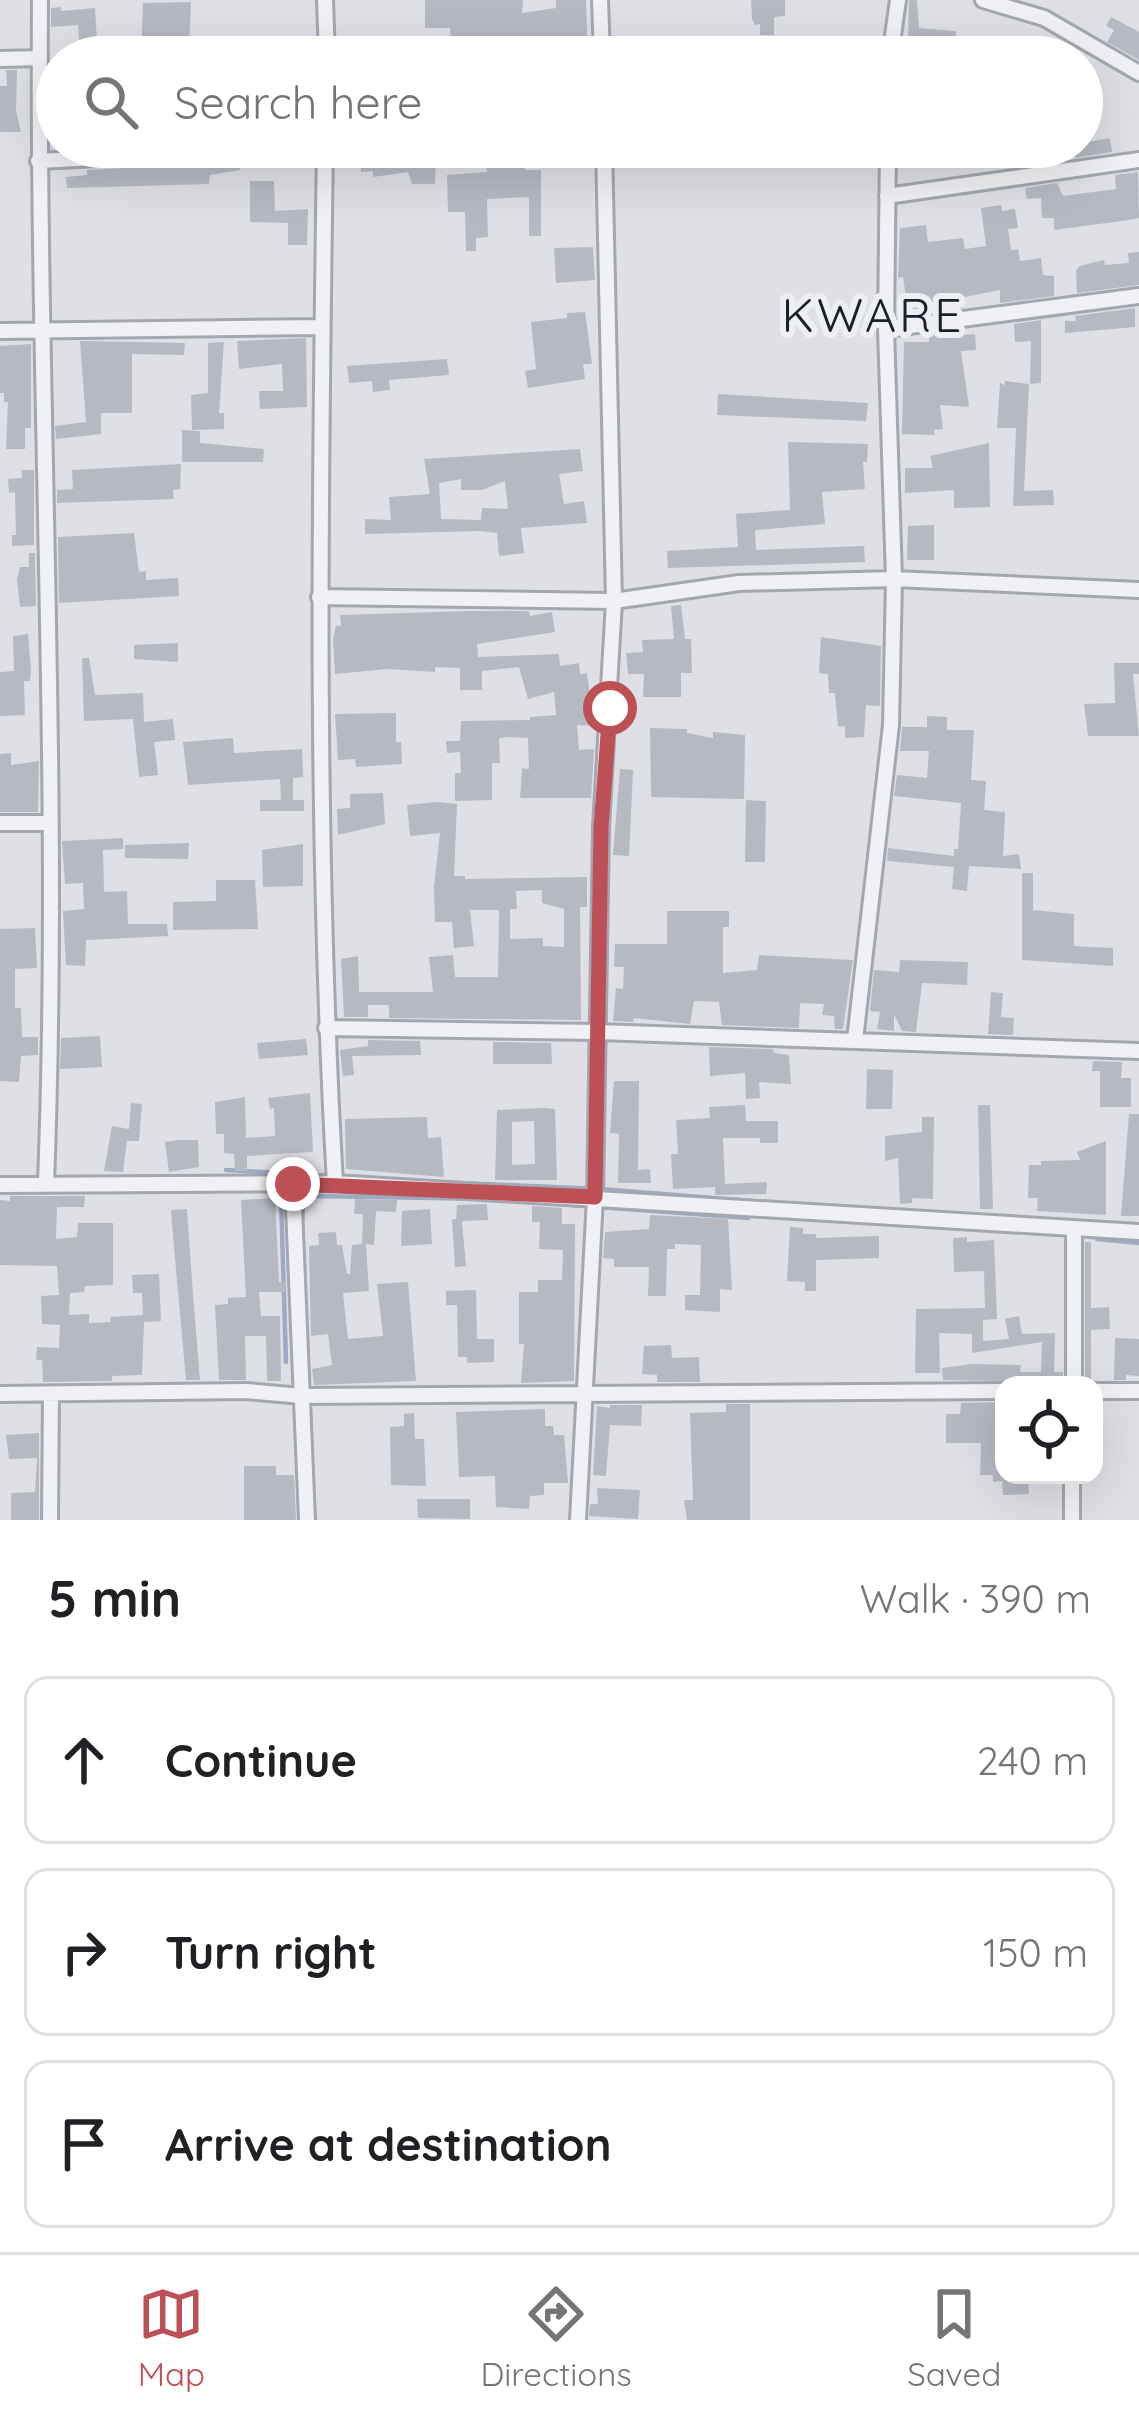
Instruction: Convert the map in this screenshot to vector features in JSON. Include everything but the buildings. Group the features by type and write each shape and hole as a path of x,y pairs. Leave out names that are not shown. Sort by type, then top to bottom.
{"street":[{"path":"40,0 40,36"},
{"path":"325,0 326,36"},
{"path":"601,0 602,36"},
{"path":"893,36 898,0"},
{"path":"983,0 1044,17 1076,36"},
{"path":"1103,52 1139,73"},
{"path":"0,59 36,58"},
{"path":"1103,165 1139,160"},
{"path":"38,168 53,1004 46,1184"},
{"path":"321,168 319,597 326,1028 335,1183"},
{"path":"578,1520 595,1197 601,827 614,601 604,168"},
{"path":"855,1040 891,725 894,579 886,329 888,168"},
{"path":"887,196 1083,168"},
{"path":"886,329 1139,296"},
{"path":"0,331 322,327"},
{"path":"319,597 614,601 739,583 894,579 1139,590"},
{"path":"0,823 50,823"},
{"path":"326,1028 598,1032 1139,1052"},
{"path":"0,1185 335,1183 1139,1232"},
{"path":"293,1184 307,1520"},
{"path":"1074,1228 1074,1376"},
{"path":"0,1394 995,1391"},
{"path":"1103,1391 1139,1391"},
{"path":"50,1520 52,1394"},
{"path":"1072,1484 1072,1520"}],"waterway":[{"path":"226,1170 366,1178"},
{"path":"413,1181 803,1205"},
{"path":"301,1236 303,1206 315,1196 491,1199"},
{"path":"281,1198 286,1362"},
{"path":"503,1200 748,1218"},
{"path":"1097,1239 1139,1243"}],"district":[{"name":"KWARE","path":"873,315"}],"route":[{"path":"293,1184 595,1197 601,827 610,708"}]}
